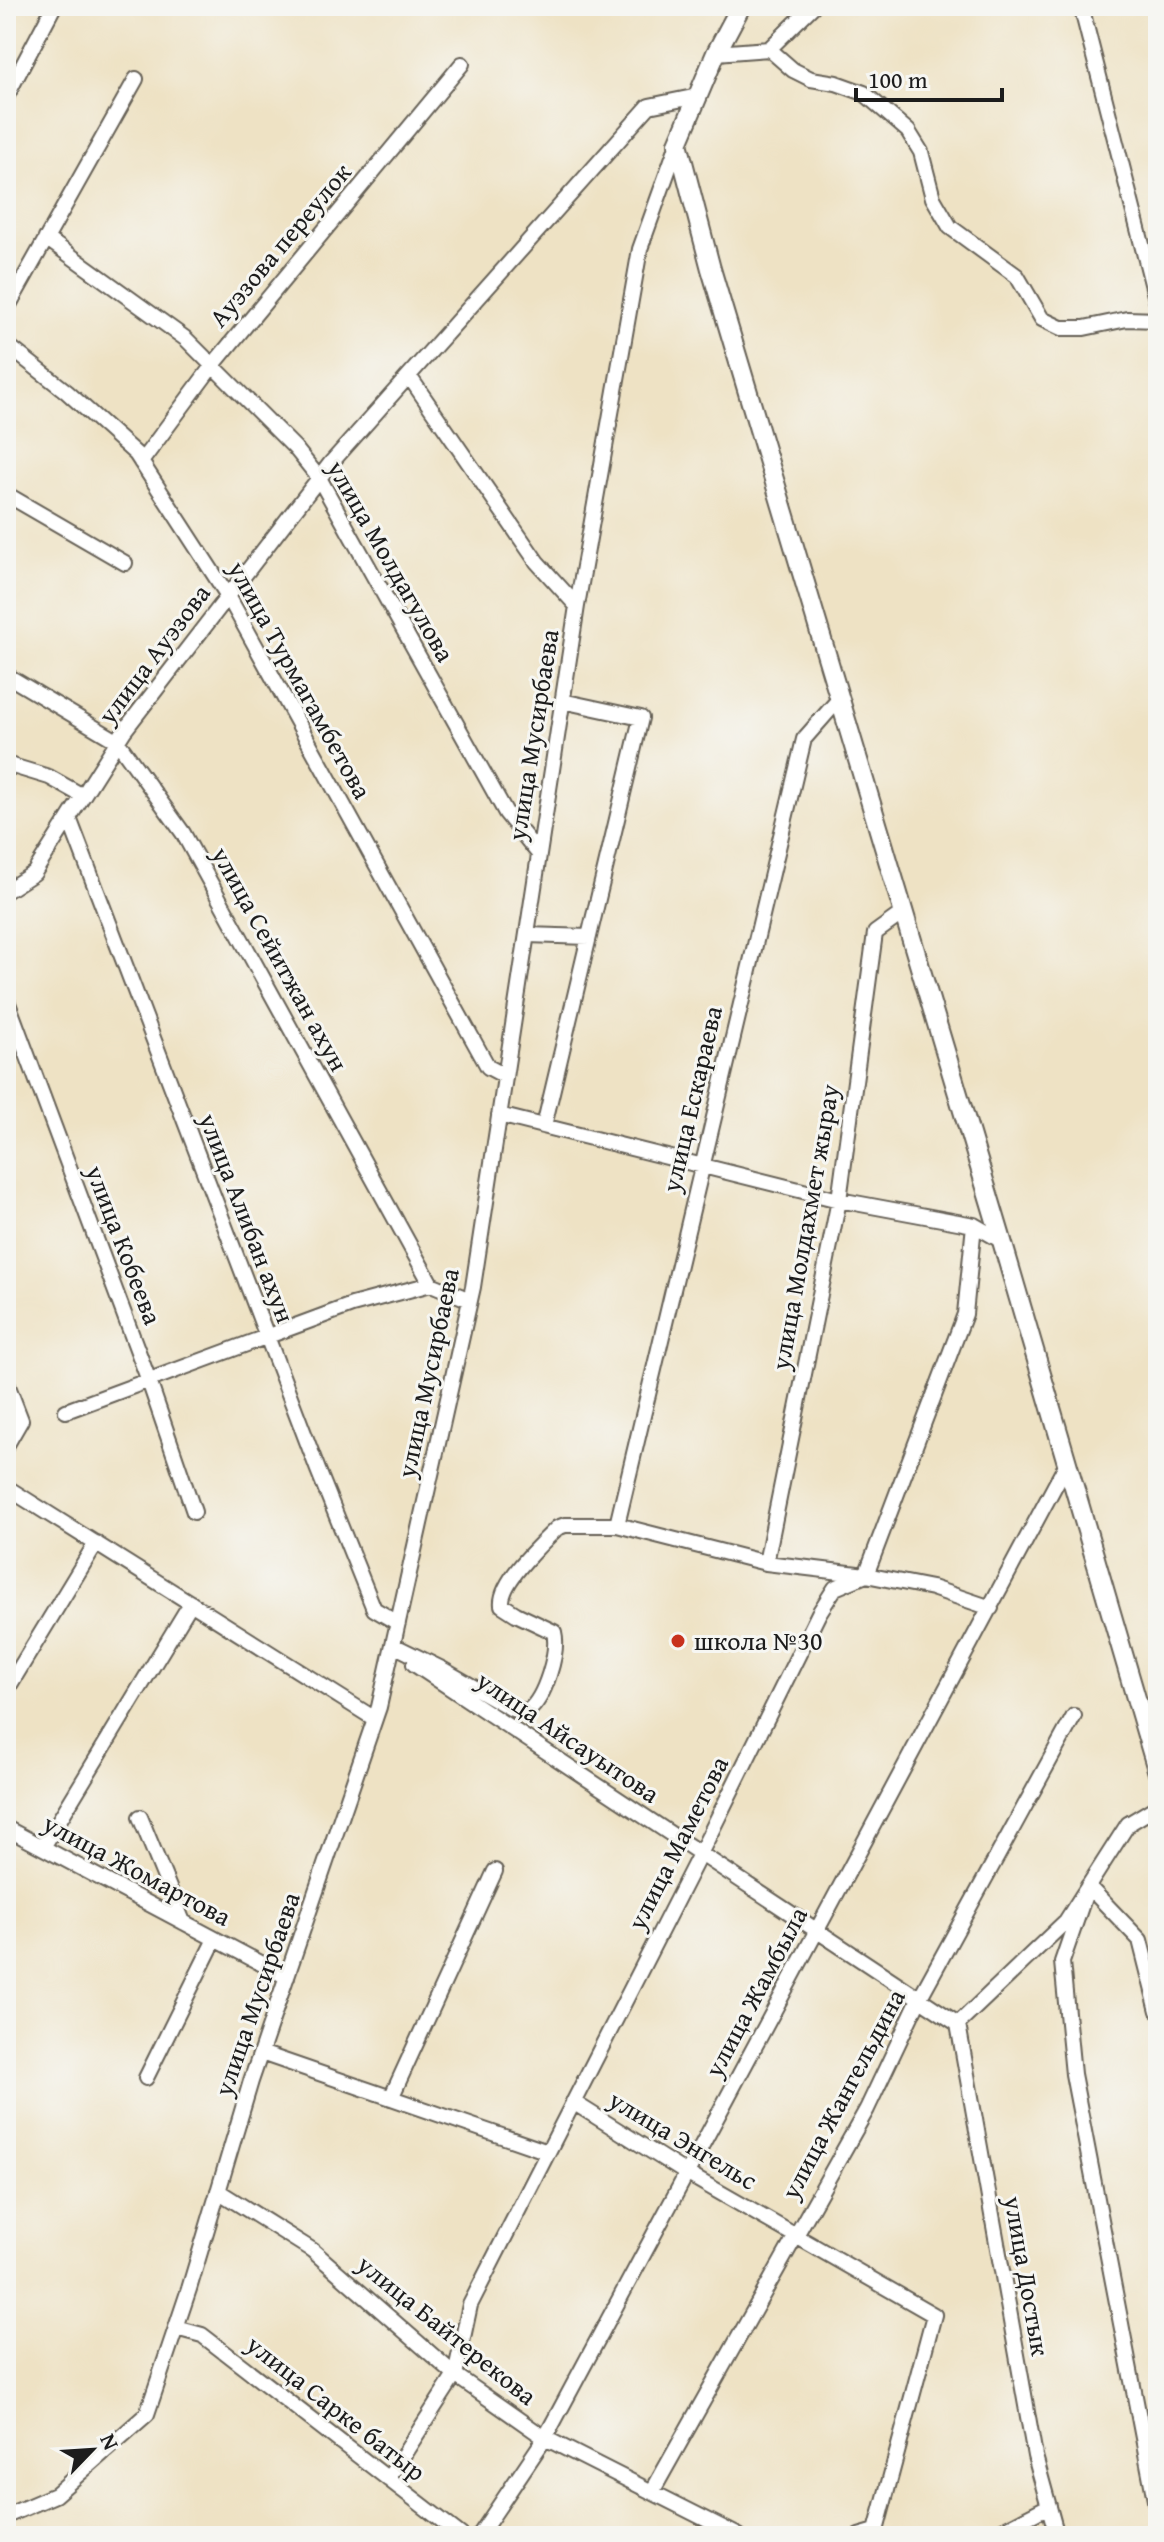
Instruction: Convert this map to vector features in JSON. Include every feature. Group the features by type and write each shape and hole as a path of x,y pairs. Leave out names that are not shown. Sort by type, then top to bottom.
{"main road":[{"path":"741,6 716,53 678,143 711,269 1158,1773"}],"street":[{"path":"6,97 54,6"},
{"path":"716,53 769,49 813,6"},
{"path":"1081,6 1158,307"},
{"path":"769,49 793,70 811,79 836,83 864,93 908,131 921,152 933,198 950,227 1017,276 1042,319 1061,328 1084,328 1127,319 1158,320"},
{"name":"Ауэзова переулок","path":"141,462 213,365 462,64"},
{"path":"6,310 136,79"},
{"name":"улица Ауэзова","path":"6,891 34,873 117,741 319,478 649,106 698,96"},
{"name":"улица Мусирбаева","path":"6,2516 55,2495 147,2414 261,2053 375,1719 470,1300 577,606 640,249 678,143"},
{"name":"улица Молдагулова","path":"46,238 186,339 295,448 319,478 506,813 539,854"},
{"name":"улица Турмагамбетова","path":"6,344 67,392 136,454 228,596 488,1067 505,1076"},
{"path":"409,376 537,562 577,606"},
{"path":"6,494 125,563"},
{"name":"улица Сейитжан ахун","path":"6,675 117,741 183,833 431,1284"},
{"name":"улица Ескараева","path":"617,1525 804,739 840,698"},
{"path":"544,1126 641,718 562,701"},
{"path":"6,764 49,777 83,796"},
{"name":"улица Алибан ахун","path":"69,818 374,1609 398,1623"},
{"name":"улица Молдахмет жырау","path":"766,1563 839,1200 875,933 904,912"},
{"path":"527,935 589,937"},
{"name":"улица Кобеева","path":"6,998 149,1381 194,1512"},
{"path":"499,1115 839,1200 974,1225 1002,1241"},
{"path":"866,1575 965,1314 974,1225"},
{"path":"66,1411 352,1305 431,1284 470,1300"},
{"path":"6,1381 21,1420 6,1446"},
{"name":"улица Жамбыла","path":"479,2536 545,2438 1066,1465"},
{"path":"6,1487 375,1719"},
{"path":"393,1647 442,1669 512,1709 528,1711 537,1704 543,1691 557,1642 554,1632 516,1614 502,1605 501,1598 506,1586 557,1528 565,1525 617,1525 766,1563 866,1575 932,1588 991,1608"},
{"path":"6,1691 96,1543"},
{"name":"улица Маметова","path":"388,2479 455,2375 470,2305 819,1613 835,1588 866,1575"},
{"path":"43,1847 191,1603"},
{"name":"улица Айсауытова","path":"393,1647 958,2024"},
{"name":"улица Жангельдина","path":"652,2492 867,2109 919,1999 1074,1716"},
{"path":"958,2024 1066,1921 1128,1824 1158,1806"},
{"path":"140,1817 183,1922"},
{"name":"улица Жомартова","path":"6,1828 287,1977"},
{"path":"391,2098 495,1871"},
{"path":"1088,1886 1140,1940 1158,2011"},
{"path":"1088,1886 1062,1962 1073,2074 1158,2516"},
{"path":"146,2078 215,1939"},
{"name":"улица Достык","path":"958,2024 1035,2456 1057,2536"},
{"path":"261,2053 548,2152"},
{"name":"улица Энгельс","path":"573,2102 686,2173 934,2315 876,2531 859,2536"},
{"name":"улица Байтерекова","path":"218,2191 312,2250 455,2375 545,2438 739,2536"},
{"name":"улица Сарке батыр","path":"176,2328 202,2335 462,2536"},
{"path":"991,2536 1049,2506"}],"place":[{"name":"школа №30","path":"678,1641"}]}
